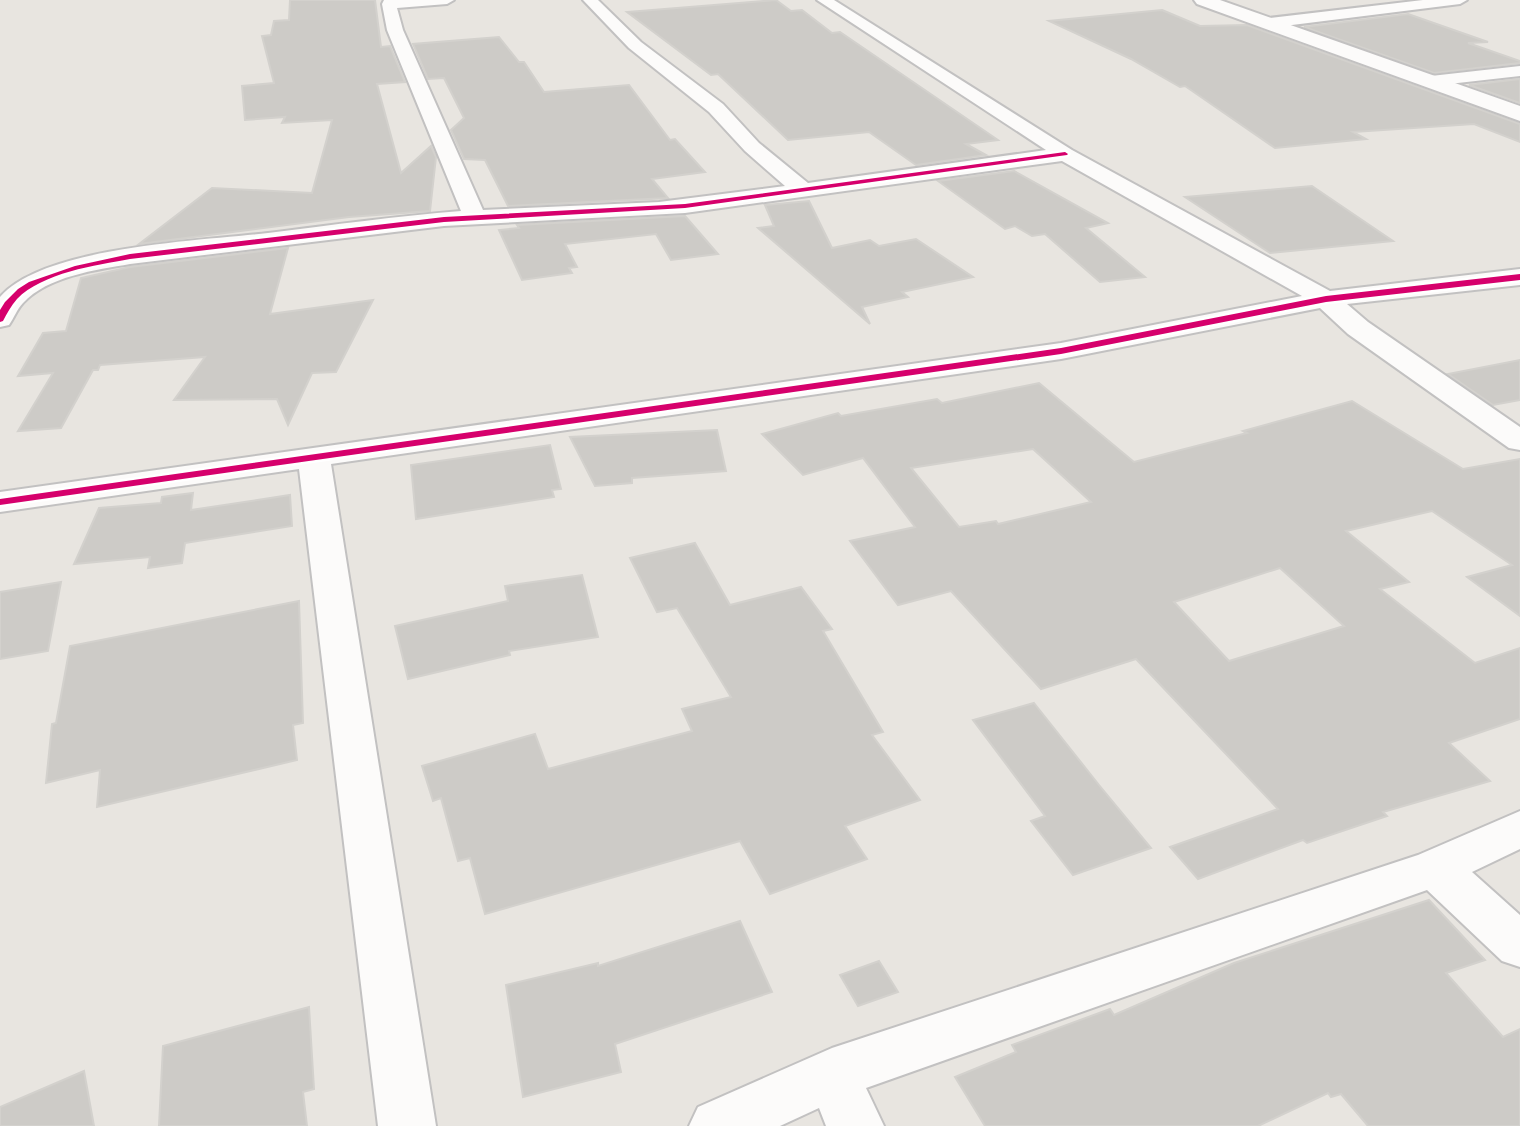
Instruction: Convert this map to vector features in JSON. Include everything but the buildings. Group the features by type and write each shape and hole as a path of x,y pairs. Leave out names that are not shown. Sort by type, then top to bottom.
{"street":[{"path":"447,0 390,2 400,43 475,217"},
{"path":"590,0 635,45 716,108 752,147 802,189"},
{"path":"824,0 1065,154 1326,299 1358,328 1520,441"},
{"path":"1203,0 1520,114"},
{"path":"1269,23 1460,0"},
{"path":"1431,81 1520,71"},
{"path":"0,319 6,303 29,286 74,270 205,247 475,217 633,212 1065,154"},
{"path":"0,502 1061,351 1326,299 1520,277"},
{"path":"314,458 407,1126"},
{"path":"718,1126 832,1074 1435,868 1520,829"},
{"path":"1435,868 1520,946"},
{"path":"832,1074 855,1126"}],"cycle path":[{"path":"0,319 12,299 32,284 78,267 130,256 444,220 685,206 1065,154"},
{"path":"0,502 1061,351 1326,299 1520,277"}]}
